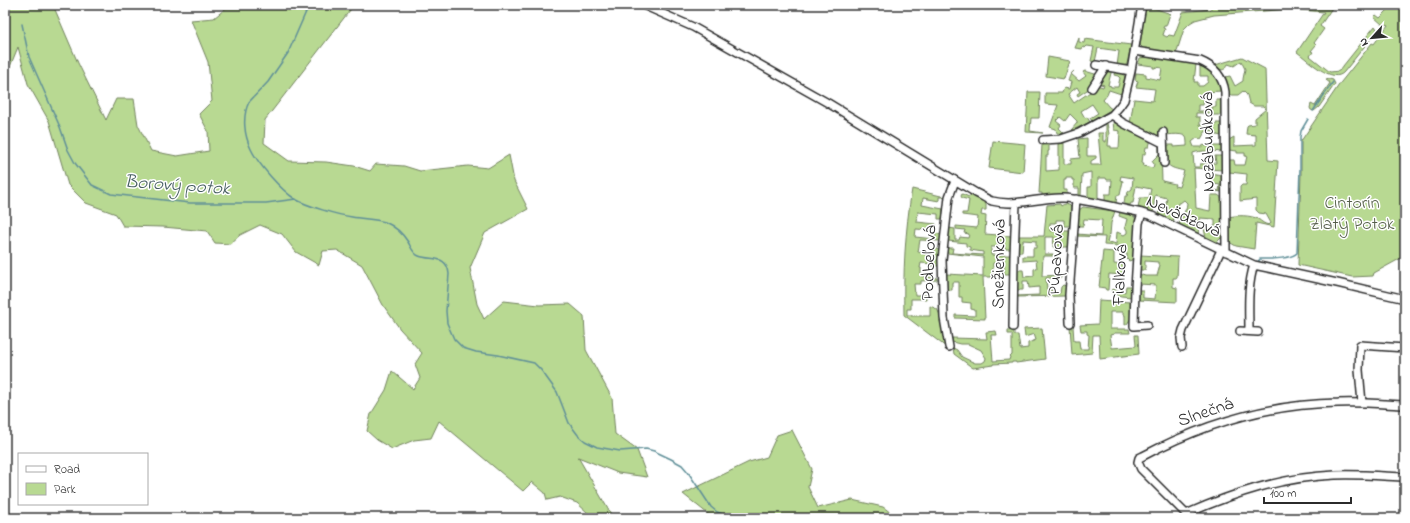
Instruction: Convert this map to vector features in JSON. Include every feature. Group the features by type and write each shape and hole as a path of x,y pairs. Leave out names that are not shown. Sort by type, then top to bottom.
{"street":[{"name":"Nevädzová","path":"643,5 693,27 828,103 991,201 1016,203 1062,198 1076,199 1142,213 1152,216 1254,265 1405,299"},
{"path":"1043,140 1070,137 1112,115 1124,100 1135,51 1142,5"},
{"name":"Nezábudková","path":"1135,51 1208,64 1214,69 1223,82 1225,92 1223,251 1183,330 1181,338 1182,347"},
{"path":"1096,65 1131,71"},
{"path":"1092,88 1106,66"},
{"path":"1112,115 1123,123 1163,143"},
{"path":"1163,132 1164,163"},
{"name":"Podbeľová","path":"949,347 944,311 942,260 949,197 953,179"},
{"name":"Púpavová","path":"1070,323 1069,295 1076,199"},
{"name":"Snežienková","path":"1013,327 1013,264 1016,203"},
{"name":"Fialková","path":"1142,213 1139,223 1134,326 1147,325"},
{"path":"1249,332 1250,290 1254,265"},
{"path":"1240,331 1258,332"},
{"path":"1362,403 1359,370 1360,345 1405,348"},
{"name":"Slnečná","path":"1405,405 1337,403 1302,406 1258,413 1220,423 1174,440 1139,458 1138,465 1186,514 1236,493 1290,480 1341,475 1405,477"}],"green space":[{"path":"5,5 53,5 78,63 106,120 116,99 134,99 138,125 151,151 177,156 209,151 208,131 199,114 212,101 208,62 191,20 214,18 230,5 354,5 265,120 264,143 289,161 326,162 354,166 370,171 376,164 404,166 420,171 468,166 488,168 509,155 514,181 528,209 485,233 470,268 477,304 484,319 504,301 539,305 570,304 584,316 586,350 612,398 615,434 637,450 647,477 618,473 578,457 612,516 609,518 588,518 588,513 577,503 560,497 547,500 545,493 532,482 523,491 439,421 431,438 414,440 392,449 377,440 367,431 371,414 386,390 392,371 413,389 420,378 415,364 422,353 400,329 383,305 362,265 337,250 323,251 319,265 296,252 282,234 260,225 240,235 230,244 215,243 207,231 163,227 123,226 116,214 86,203 68,185 49,121 28,84 18,47 5,79"},
{"path":"1211,5 1309,5 1311,7 1314,5 1334,5 1320,26 1324,29 1314,43 1316,45 1311,51 1313,52 1310,56 1330,72 1339,71 1375,26 1377,29 1344,72 1339,75 1333,75 1320,70 1297,52 1324,12 1289,9 1214,15 1195,20 1184,29 1176,54 1144,49 1140,45 1145,8 1148,6 1171,14 1166,26 1163,28 1165,29 1163,35 1167,37 1169,35 1174,36 1183,12 1211,9"},
{"name":"Cintorín Zlatý Potok","path":"1393,5 1405,5 1405,256 1374,273 1373,276 1352,277 1298,265 1301,141 1341,82 1372,43 1374,44 1388,25 1385,23 1383,25 1374,17 1376,15 1380,18"},
{"path":"1079,38 1079,42 1084,43 1085,39 1131,45 1127,64 1124,66 1117,66 1119,51 1098,48 1095,62 1091,61 1094,47 1087,46 1085,48 1083,47 1082,49 1075,48"},
{"path":"1048,57 1070,61 1064,79 1046,76"},
{"path":"1146,57 1196,64 1194,82 1198,82 1198,86 1203,86 1208,82 1208,76 1200,76 1200,66 1208,70 1219,83 1221,91 1205,92 1203,105 1198,105 1198,111 1212,111 1212,107 1216,107 1216,100 1221,100 1221,115 1196,113 1196,117 1200,117 1200,125 1216,125 1216,123 1221,123 1221,136 1210,131 1205,132 1201,139 1197,138 1192,142 1194,147 1201,147 1204,145 1221,146 1222,152 1203,151 1193,153 1194,167 1200,167 1200,164 1216,163 1215,156 1222,156 1222,170 1194,168 1196,208 1210,211 1211,195 1218,195 1222,198 1222,237 1216,243 1206,239 1204,228 1213,229 1215,226 1215,219 1200,218 1200,221 1198,221 1199,235 1194,233 1194,231 1179,226 1181,215 1184,215 1186,210 1187,203 1184,200 1178,203 1176,210 1174,210 1174,223 1159,216 1160,208 1165,208 1167,198 1155,195 1153,213 1138,207 1140,198 1149,198 1151,189 1136,186 1133,203 1130,205 1124,204 1125,196 1127,196 1128,192 1132,189 1133,178 1121,176 1120,180 1123,181 1120,195 1117,195 1116,203 1105,201 1105,194 1111,194 1112,180 1107,180 1106,178 1098,178 1098,200 1088,198 1088,187 1091,187 1091,172 1082,174 1081,196 1079,196 1079,188 1074,188 1074,180 1072,180 1072,178 1066,178 1066,180 1064,180 1064,190 1067,190 1067,195 1042,196 1042,193 1039,193 1042,145 1049,145 1048,156 1046,156 1046,171 1059,170 1059,144 1064,143 1064,164 1071,164 1071,159 1080,158 1078,139 1087,138 1087,156 1096,156 1096,158 1091,161 1091,165 1101,165 1098,133 1103,133 1103,141 1106,142 1107,123 1109,134 1108,146 1111,146 1111,148 1119,148 1120,131 1114,130 1113,122 1151,139 1149,147 1146,147 1145,154 1143,154 1143,166 1153,168 1154,164 1152,161 1159,154 1159,144 1161,149 1162,181 1175,184 1174,186 1179,187 1184,171 1172,167 1166,162 1166,145 1174,145 1174,147 1187,146 1186,137 1184,135 1177,134 1157,137 1130,124 1134,99 1153,101 1155,89 1136,87 1138,81 1135,80 1136,73 1146,74 1146,77 1160,80 1162,68 1153,68 1153,66 1138,64 1140,58"},
{"path":"1242,57 1265,69 1268,160 1278,161 1274,227 1256,223 1254,249 1236,246 1229,242 1229,217 1248,216 1258,219 1267,225 1271,223 1266,214 1259,213 1256,210 1256,199 1240,201 1240,187 1242,185 1246,185 1247,174 1229,172 1229,160 1234,160 1235,165 1245,165 1247,156 1245,156 1245,153 1237,153 1237,151 1229,150 1229,140 1234,137 1234,146 1256,145 1256,135 1246,134 1247,126 1255,124 1255,118 1266,109 1263,106 1254,106 1249,103 1247,95 1243,91 1238,95 1228,95 1225,77 1230,76 1235,86 1243,81 1245,69 1241,61 1234,66 1228,64 1223,70 1215,65"},
{"path":"1112,69 1108,85 1111,87 1118,87 1120,78 1114,75 1115,70 1122,72 1125,77 1121,94 1109,90 1103,100 1112,109 1092,121 1090,118 1098,113 1092,104 1081,111 1085,118 1087,117 1090,122 1073,130 1072,129 1077,121 1070,114 1065,121 1060,117 1056,121 1061,125 1059,128 1065,134 1057,133 1056,129 1050,127 1058,105 1045,104 1045,93 1062,93 1064,88 1069,89 1071,82 1068,81 1070,75 1072,72 1074,71 1071,74 1079,81 1086,76 1083,72 1085,71 1098,75 1090,88 1078,96 1077,94 1080,92 1077,87 1068,94 1074,103 1093,90 1096,85 1103,87 1104,85 1097,83 1107,70"},
{"path":"1326,80 1333,80 1335,84 1319,107 1314,111 1311,110 1311,104 1315,106 1330,83"},
{"path":"1028,92 1040,92 1039,118 1031,118 1030,131 1043,133 1026,132"},
{"path":"5,118 9,156 5,197"},
{"path":"993,141 1025,144 1023,172 989,168"},
{"path":"1210,173 1222,175 1222,192 1209,190 1219,191 1220,185 1209,183"},
{"path":"912,189 945,197 939,197 939,201 923,198 922,205 943,209 942,219 938,219 938,214 918,212 917,222 936,224 936,227 930,226 929,230 916,229 915,237 935,239 936,233 941,235 940,241 920,240 918,252 934,254 935,248 939,250 939,266 921,263 921,276 937,278 937,280 921,281 921,284 914,284 915,295 926,295 926,299 911,299 911,309 907,309 907,315 930,316 930,306 937,309 941,317 946,347 904,315 905,252"},
{"path":"962,194 969,197 971,194 986,202 986,210 982,210 981,215 986,216 985,234 1012,236 1011,249 1005,249 1004,244 998,244 997,247 991,247 991,255 1010,255 1010,274 1004,274 1004,265 993,263 993,277 983,277 985,319 955,318 955,315 975,316 975,310 971,309 971,303 962,302 962,297 959,297 959,282 952,282 952,290 947,290 946,274 983,276 983,257 947,253 947,248 953,248 952,253 983,255 983,252 970,250 970,247 966,246 966,243 948,241 949,228 955,229 955,240 959,240 960,237 968,238 969,234 964,233 965,230 956,229 956,226 977,228 978,217 962,215 962,213 967,213 969,200 962,198"},
{"path":"1060,204 1061,206 1064,204 1071,207 1070,226 1064,226 1064,220 1056,220 1056,223 1050,223 1050,231 1070,231 1069,247 1053,247 1054,237 1045,237 1045,254 1053,254 1053,256 1043,256 1042,276 1061,275 1061,278 1046,278 1047,290 1052,290 1053,293 1060,293 1061,287 1063,285 1066,286 1065,296 1016,297 1039,295 1039,287 1029,288 1028,281 1023,281 1023,290 1016,290 1017,270 1023,270 1024,277 1034,276 1034,269 1037,268 1036,260 1023,261 1023,256 1033,256 1033,248 1036,248 1036,241 1023,240 1022,252 1018,252 1019,236 1044,236 1047,205"},
{"path":"1083,207 1115,211 1107,242 1109,243 1116,244 1117,232 1124,235 1127,233 1125,227 1127,219 1119,216 1120,212 1134,216 1136,220 1134,259 1129,261 1127,259 1127,254 1124,253 1119,246 1104,245 1105,237 1077,236 1077,234 1101,236 1102,220 1084,219 1083,226 1078,226 1079,210"},
{"path":"1103,251 1114,252 1114,264 1124,265 1123,275 1109,274 1108,290 1099,287"},
{"path":"1140,255 1178,257 1177,278 1173,278 1173,287 1177,288 1177,302 1138,300 1139,290 1143,290 1143,298 1155,299 1156,285 1139,284 1139,274 1145,276 1157,276 1160,265 1158,262 1145,261 1145,270 1139,270"},
{"path":"1126,286 1132,286 1132,297 1121,296 1111,292 1112,289 1125,292"},
{"path":"1099,300 1131,302 1131,318 1125,325 1125,315 1123,315 1123,312 1110,312 1110,329 1129,329 1130,333 1114,333 1110,335 1112,348 1136,346 1135,335 1138,335 1139,354 1100,359 1099,335 1093,335 1092,353 1072,355 1070,326 1073,326 1074,341 1079,341 1080,349 1088,349 1089,335 1087,334 1087,331 1081,331 1080,325 1098,324"},
{"path":"1042,328 1045,359 1016,363 993,364 973,368 954,354 953,348 957,350 962,357 975,363 982,363 986,358 981,350 968,344 952,342 952,338 987,339 986,332 996,331 997,335 991,335 993,361 1009,360 1012,355 1012,334 1008,334 1008,331 1014,330 1014,335 1018,335 1020,349 1028,348 1028,343 1036,340 1034,334 1025,337 1024,329"},
{"path":"792,430 812,469 808,487 818,508 852,500 883,507 898,518 713,518 683,494 749,462 767,457 777,435"}],"waterway":[{"name":"Borový potok","path":"309,5 288,53 268,82 249,102 245,113 245,132 249,144 254,155 264,169 283,190 300,202 338,214 385,222 401,233 417,255 438,259 445,263 449,274 446,311 447,323 454,339 463,348 476,352 534,363 557,392 569,423 578,435 585,441 597,447 620,451 646,449 671,459 682,465 688,472 711,507 717,512 734,518"},
{"name":"Borový potok","path":"22,24 29,57 60,127 68,150 75,163 92,185 111,194 190,203 266,203 296,199"},
{"path":"1313,111 1333,82"},
{"path":"1257,263 1260,259 1285,258 1297,253 1300,137 1301,131 1308,119"}]}
